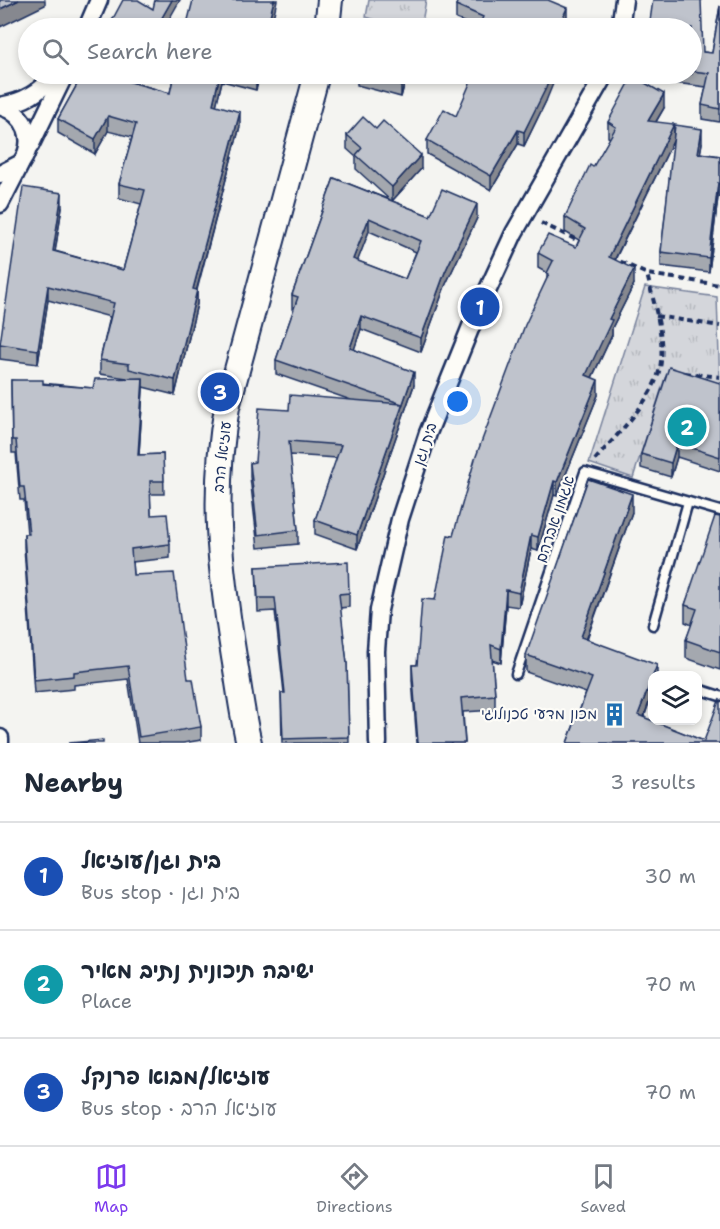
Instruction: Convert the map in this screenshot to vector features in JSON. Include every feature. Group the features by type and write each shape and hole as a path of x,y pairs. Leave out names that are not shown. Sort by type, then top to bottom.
{"street":[{"path":"91,18 99,0"},
{"path":"328,18 330,0"},
{"path":"621,18 624,0"},
{"path":"0,106 19,103 34,95 46,84"},
{"path":"0,204 60,84"},
{"name":"עוזיאל הרב","path":"249,743 223,588 218,516 220,450 227,407 314,84"},
{"name":"בית וגן","path":"378,743 376,651 379,610 400,519 428,433 463,346 525,215 598,84"},
{"path":"0,106 21,118 27,129 24,157 0,174"},
{"path":"0,738 0,743"}],"lane":[{"name":"אגמון אברהם","path":"516,674 585,472 720,511"},
{"path":"653,625 688,501"},
{"path":"702,690 720,696"}],"path":[{"path":"525,215 586,245"},
{"path":"606,254 647,274 720,285"},
{"path":"585,472 651,391 660,370 662,359 647,274"},
{"path":"656,316 720,326"},
{"path":"660,370 670,371"},
{"path":"680,372 720,377"}],"green space":[{"path":"369,0 426,0 423,18 366,17"},
{"path":"645,287 717,297 720,387 706,388 665,378 633,478 589,463"}],"building":[{"path":"0,0 19,0 0,9"},
{"path":"123,0 138,0 153,9 155,0 172,0 162,18 113,18"},
{"path":"193,0 274,0 270,18 188,18"},
{"path":"458,0 548,0 567,8 562,18 483,18 456,5"},
{"path":"653,0 701,0 702,18 650,18"},
{"path":"720,6 720,109 702,105 709,73 702,72 702,26 703,52 712,53"},
{"path":"77,84 138,84 170,93 172,84 218,84 213,104 240,112 193,289 197,290 175,380 129,369 129,364 100,360 114,303 48,286 38,350 0,344 23,187 62,193 53,251 123,270 145,190 119,184 136,124 108,116 95,139 58,119"},
{"path":"470,84 547,84 524,132 518,130 491,176 427,140 444,109 456,116"},
{"path":"629,84 647,84 664,94 648,121 674,124 609,257 634,269 609,319 612,320 586,375 598,380 557,482 554,481 538,537 531,535 519,593 506,590 501,649 491,645 495,695 461,698 465,743 418,743 412,665 417,665 422,599 435,600 448,535 453,536 475,459 525,325 549,274 547,273 553,261 538,253 548,235 576,247 585,229 565,217 590,165 593,167 616,127 608,122"},
{"path":"363,117 376,129 383,121 421,155 392,187 356,155 362,148 347,135"},
{"path":"675,125 702,129 698,153 720,156 720,184 718,183 709,258 661,252"},
{"path":"334,178 430,216 442,189 477,204 445,272 421,338 361,316 350,348 414,372 357,535 315,520 341,445 289,441 298,530 258,535 250,463 255,462 259,408 289,410 290,395 402,404 276,360 298,297 292,295","holes":["369,218 421,241 405,279 353,259"]},
{"path":"669,367 720,383 720,457 677,443 671,463 641,454"},
{"path":"143,378 138,455 163,454 164,481 150,481 151,515 167,514 170,544 131,549 133,575 174,573 188,679 193,679 201,727 139,737 128,666 74,672 74,676 34,680 24,534 29,534 24,487 20,487 16,440 12,440 11,380 43,380 43,384 93,388 95,379"},
{"path":"588,479 632,494 581,637 657,665 655,671 648,671 648,689 638,715 648,719 648,725 663,725 704,741 720,698 720,743 567,743 592,678 526,655"},
{"path":"715,516 720,517 720,652 686,640 697,609 685,605"},
{"path":"348,562 349,593 339,594 347,664 349,737 283,739 281,693 285,693 275,598 258,598 256,567"},
{"path":"103,740 103,743 68,743"}],"place":[{"name":"בית וגן/עוזיאל","path":"480,307"},
{"name":"עוזיאל/מבוא פרנקל","path":"220,392"},
{"name":"ישיבה תיכונית נתיב מאיר","path":"687,427"},
{"name":"מכון מדעי טכנולוגי","path":"615,714"}]}
